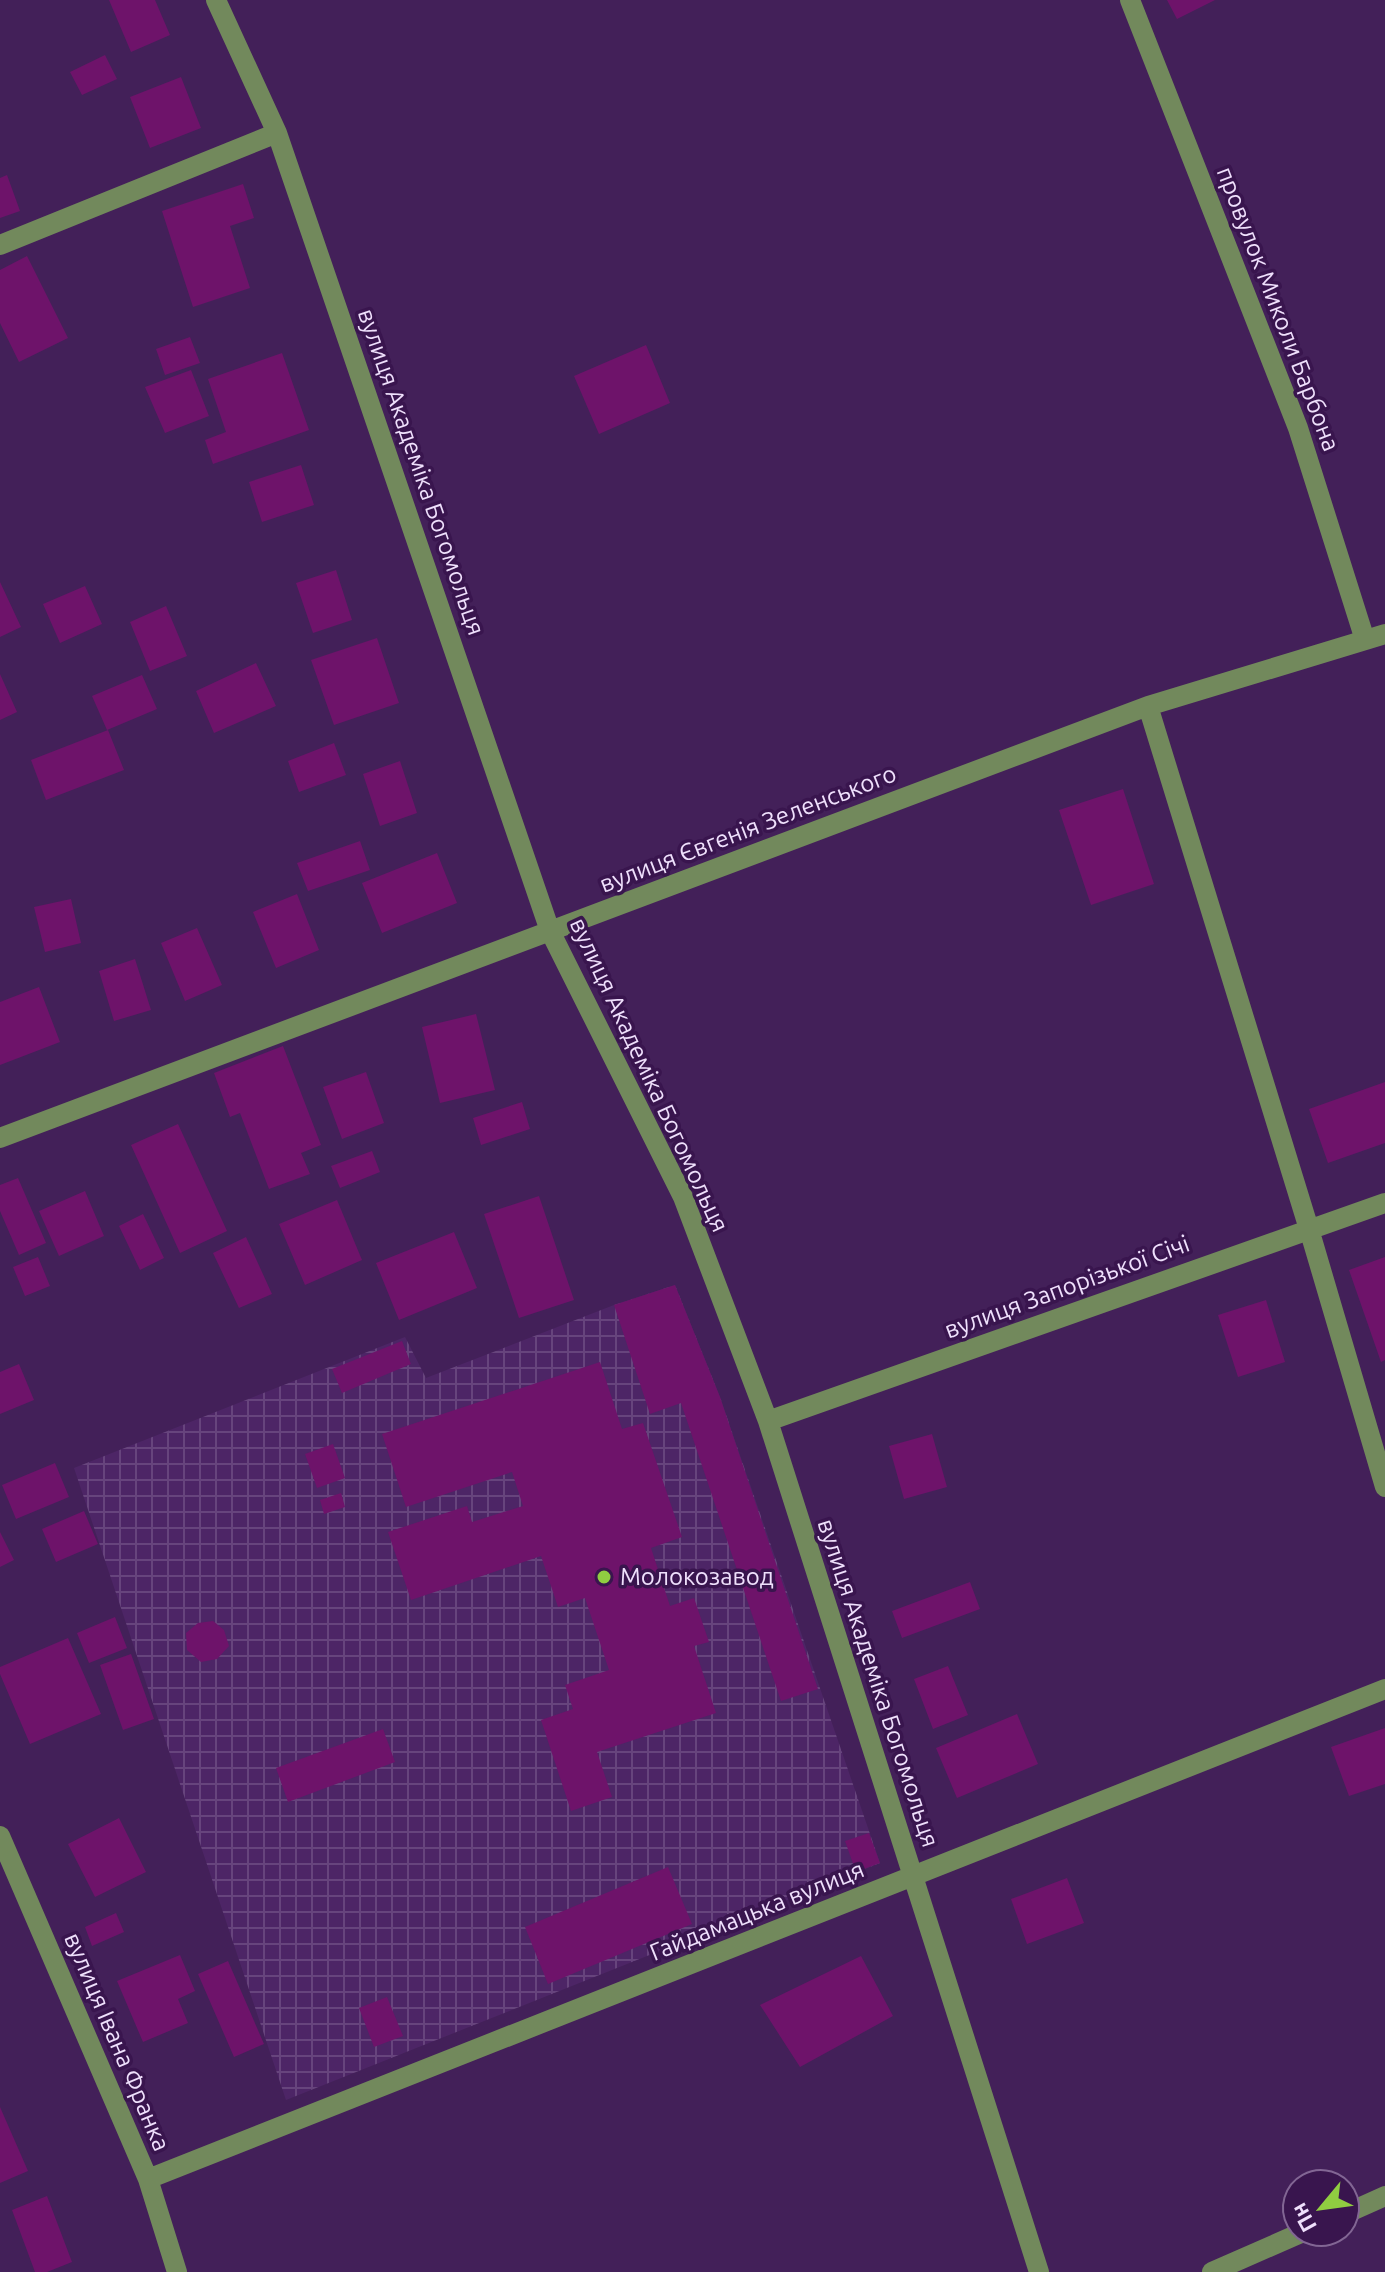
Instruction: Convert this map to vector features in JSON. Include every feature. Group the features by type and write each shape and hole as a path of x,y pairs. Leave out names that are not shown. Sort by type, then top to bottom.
{"street":[{"name":"вулиця Академіка Богомольця","path":"216,0 277,133 550,931 683,1197 768,1421 1039,2272"},
{"name":"провулок Миколи Барбона","path":"1130,0 1298,428 1375,637"},
{"path":"0,245 277,133"},
{"name":"вулиця Євгенія Зеленського","path":"0,1138 1148,706 1375,637"},
{"path":"1148,706 1385,1487"},
{"name":"вулиця Запорізької Січі","path":"768,1421 1385,1203"},
{"name":"Гайдамацька вулиця","path":"148,2179 1385,1689"},
{"name":"вулиця Івана Франка","path":"0,1836 148,2179 177,2272"},
{"path":"1361,2207 1385,2196"},
{"path":"1212,2272 1281,2242"}],"shaded area":[{"name":"Молокозавод","path":"675,1285 720,1397 880,1863 286,2100 74,1468 405,1337 426,1378 614,1305"}],"building":[{"path":"109,0 155,0 170,35 131,52"},
{"path":"1167,0 1215,0 1177,19"},
{"path":"105,55 117,79 82,95 70,72"},
{"path":"181,77 201,128 150,148 130,97"},
{"path":"7,175 20,211 0,218 0,178"},
{"path":"243,184 254,218 230,226 250,288 193,307 162,211"},
{"path":"27,256 68,338 19,362 0,323 0,270"},
{"path":"190,337 200,363 165,375 156,349"},
{"path":"646,345 670,403 599,434 574,376"},
{"path":"282,353 309,430 213,464 205,440 226,432 208,379"},
{"path":"191,370 209,416 165,433 145,387"},
{"path":"301,465 314,505 262,522 249,482"},
{"path":"336,570 352,620 313,633 296,583"},
{"path":"0,582 21,627 0,637"},
{"path":"85,586 102,624 60,643 43,604"},
{"path":"166,606 187,656 150,671 130,622"},
{"path":"377,638 399,703 334,725 311,660"},
{"path":"256,663 276,706 214,733 196,691"},
{"path":"0,674 17,712 0,720"},
{"path":"142,675 157,709 107,730 92,696"},
{"path":"108,730 124,770 46,800 31,760"},
{"path":"334,743 346,775 299,792 288,761"},
{"path":"400,761 417,813 380,826 363,774"},
{"path":"1123,789 1154,884 1091,905 1059,810"},
{"path":"360,841 370,870 308,891 297,863"},
{"path":"437,853 457,903 382,933 362,883"},
{"path":"297,894 319,950 276,968 253,912"},
{"path":"71,899 81,943 45,952 34,907"},
{"path":"197,928 222,985 185,1001 161,943"},
{"path":"135,959 151,1010 114,1021 99,971"},
{"path":"39,987 60,1042 0,1065 0,1002"},
{"path":"476,1014 495,1090 440,1103 422,1027"},
{"path":"283,1046 321,1145 301,1153 310,1174 269,1189 240,1113 230,1117 214,1073"},
{"path":"366,1072 384,1123 342,1139 323,1087"},
{"path":"1385,1082 1385,1143 1328,1163 1309,1109"},
{"path":"522,1102 530,1129 481,1145 473,1118"},
{"path":"178,1124 227,1231 180,1253 131,1145"},
{"path":"372,1151 380,1172 340,1188 331,1166"},
{"path":"18,1178 46,1243 19,1255 0,1211 0,1185"},
{"path":"85,1191 104,1236 59,1256 39,1211"},
{"path":"539,1196 574,1300 519,1318 484,1214"},
{"path":"337,1200 362,1260 305,1285 279,1224"},
{"path":"143,1214 164,1258 140,1270 119,1226"},
{"path":"454,1232 477,1288 399,1320 376,1263"},
{"path":"246,1237 272,1294 239,1308 213,1253"},
{"path":"38,1257 50,1286 25,1296 13,1267"},
{"path":"1385,1257 1385,1360 1381,1362 1349,1270"},
{"path":"675,1285 720,1397 818,1689 781,1701 681,1403 650,1414 614,1305"},
{"path":"1266,1300 1285,1362 1238,1377 1218,1315"},
{"path":"402,1341 411,1364 342,1393 332,1369"},
{"name":"Молокозавод","path":"600,1362 622,1429 643,1423 682,1537 651,1548 670,1606 694,1598 709,1642 694,1646 716,1713 597,1752 612,1797 571,1811 541,1720 573,1709 565,1685 609,1670 585,1598 558,1607 541,1556 411,1600 388,1532 467,1506 472,1522 523,1506 512,1472 406,1507 382,1434"},
{"path":"19,1364 34,1400 0,1414 0,1372"},
{"path":"932,1434 947,1487 904,1499 889,1446"},
{"path":"333,1444 345,1478 317,1488 305,1454"},
{"path":"55,1463 69,1497 16,1519 2,1485"},
{"path":"341,1493 345,1507 324,1514 320,1500"},
{"path":"84,1511 98,1544 56,1562 42,1529"},
{"path":"0,1532 14,1560 0,1567"},
{"path":"970,1582 980,1609 902,1638 892,1611"},
{"path":"115,1617 127,1648 89,1663 77,1633"},
{"path":"213,1621 224,1630 229,1646 217,1659 201,1662 187,1650 186,1633 198,1623"},
{"path":"68,1638 101,1714 30,1744 0,1674 0,1667"},
{"path":"131,1654 154,1719 123,1730 100,1665"},
{"path":"948,1666 968,1715 933,1729 914,1679"},
{"path":"1017,1714 1038,1764 957,1798 936,1748"},
{"path":"1385,1728 1385,1784 1349,1796 1331,1747"},
{"path":"383,1729 395,1762 288,1802 276,1768"},
{"path":"119,1818 146,1872 95,1897 68,1844"},
{"path":"869,1833 880,1863 856,1872 845,1841"},
{"path":"668,1867 692,1924 548,1984 525,1927"},
{"path":"1067,1878 1084,1923 1027,1944 1011,1899"},
{"path":"116,1913 124,1932 92,1946 85,1927"},
{"path":"180,1955 195,1991 178,1999 188,2023 143,2042 117,1981"},
{"path":"861,1956 893,2016 800,2067 760,2005"},
{"path":"228,1961 264,2044 234,2057 198,1974"},
{"path":"387,1997 403,2036 374,2047 359,2008"},
{"path":"0,2107 28,2171 0,2183"},
{"path":"47,2196 72,2262 47,2272 35,2272 12,2210"}],"place":[{"name":"Молокозавод","path":"604,1577"}]}
